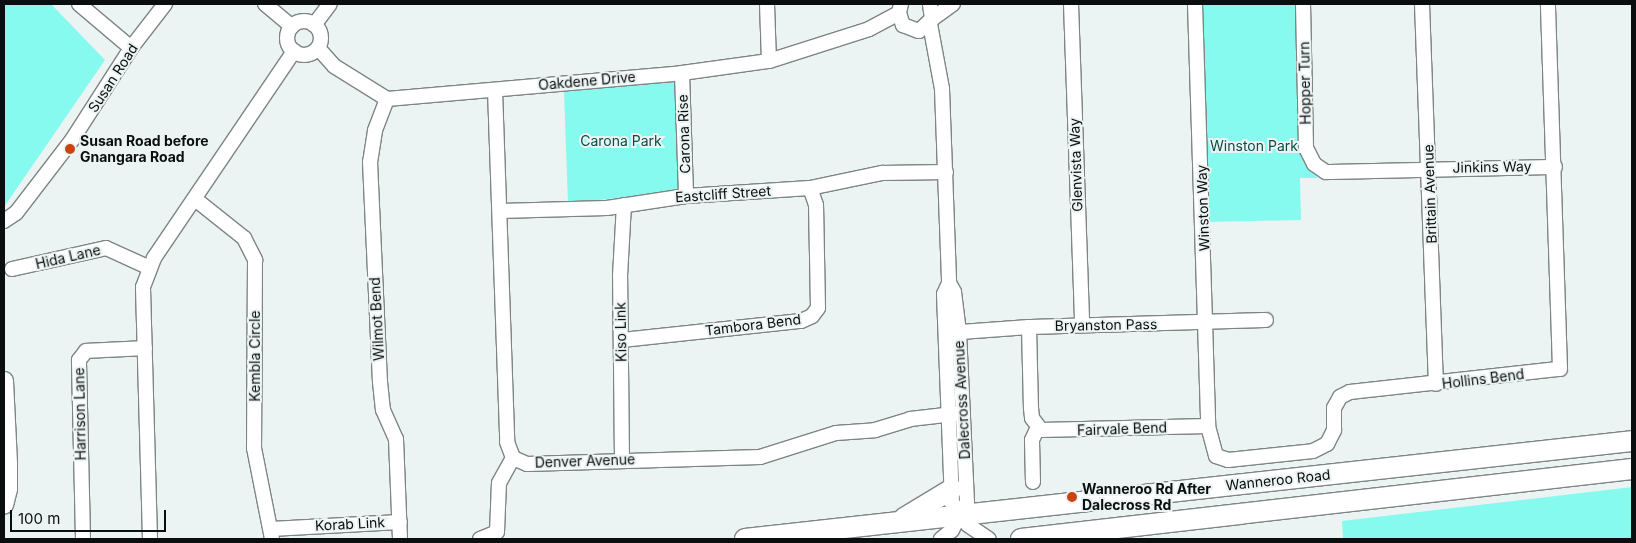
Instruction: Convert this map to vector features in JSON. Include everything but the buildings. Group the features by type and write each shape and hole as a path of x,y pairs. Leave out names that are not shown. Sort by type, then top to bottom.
{"highway":[{"name":"Wanneroo Road","path":"745,539 1632,441"},
{"path":"1021,539 1632,469"},
{"path":"896,523 952,489"}],"main road":[{"path":"4,383 8,464 4,505"}],"street":[{"path":"79,4 131,48"},
{"name":"Susan Road","path":"4,221 16,213 72,140 131,48 166,4"},
{"path":"264,4 292,27"},
{"path":"314,25 330,4"},
{"path":"767,4 769,60"},
{"name":"Dalecross Avenue","path":"930,4 931,22 942,89 949,283 954,292 953,333 956,414 967,502 960,516 941,539"},
{"path":"910,30 931,22 953,4"},
{"name":"Glenvista Way","path":"1071,4 1082,325"},
{"name":"Winston Way","path":"1195,4 1207,323"},
{"name":"Hopper Turn","path":"1303,4 1306,148 1314,164 1326,172 1429,169"},
{"name":"Brittain Avenue","path":"1422,4 1436,384"},
{"name":"Hollins Bend","path":"1207,323 1208,426 1216,456 1228,460 1313,451 1327,444 1330,437 1334,408 1340,397 1350,392 1560,369 1556,167 1548,4"},
{"name":"Oakdene Drive","path":"387,99 682,73 769,60 869,29 900,7"},
{"name":"Dalecross Avenue","path":"900,7 910,30 938,64"},
{"path":"303,22 314,25 321,34 318,48 308,55 294,51 288,42 292,27 303,22"},
{"name":"Oakdene Drive","path":"869,29 910,30"},
{"path":"318,48 334,66 387,99"},
{"path":"150,539 143,287 150,268 194,199 294,51"},
{"name":"Carona Rise","path":"682,73 686,196"},
{"path":"480,539 497,532 499,483 513,458 507,442 495,90"},
{"name":"Wilmot Bend","path":"387,99 375,131 370,162 380,382 383,410 396,439 400,539"},
{"name":"Jinkins Way","path":"1429,169 1556,167"},
{"name":"Eastcliff Street","path":"500,212 624,205 686,196 810,188 882,173 946,172"},
{"name":"Tambora Bend","path":"622,340 801,321 812,316 818,308 816,205 810,188"},
{"name":"Kembla Circle","path":"194,199 244,238 256,260 254,448 271,534"},
{"name":"Kiso Link","path":"622,460 620,276 624,205"},
{"name":"Hida Lane","path":"12,269 106,248 150,268"},
{"name":"Bryanston Pass","path":"953,333 1029,327 1266,320"},
{"path":"1029,327 1031,408 1038,427 1032,440 1034,482"},
{"name":"Harrison Lane","path":"83,539 79,360 86,351 145,348"},
{"name":"Dalecross Avenue","path":"956,414 952,503 968,526 989,539"},
{"name":"Denver Avenue","path":"513,458 526,464 760,457 836,433 875,430 910,419 956,414"},
{"name":"Fairvale Bend","path":"1038,427 1052,431 1208,426"},
{"name":"Korab Link","path":"271,534 400,522"}],"green space":[{"path":"4,4 51,4 105,60 4,207"},
{"name":"Winston Park","path":"1201,4 1297,4 1303,161 1318,178 1300,178 1301,220 1208,222"},
{"name":"Carona Park","path":"675,79 679,190 568,204 564,92"},
{"path":"1632,487 1632,539 1343,539 1342,521"}],"place":[{"name":"Susan Road before Gnangara Road","path":"70,149"},
{"name":"Wanneroo Rd After Dalecross Rd","path":"1072,497"}]}
